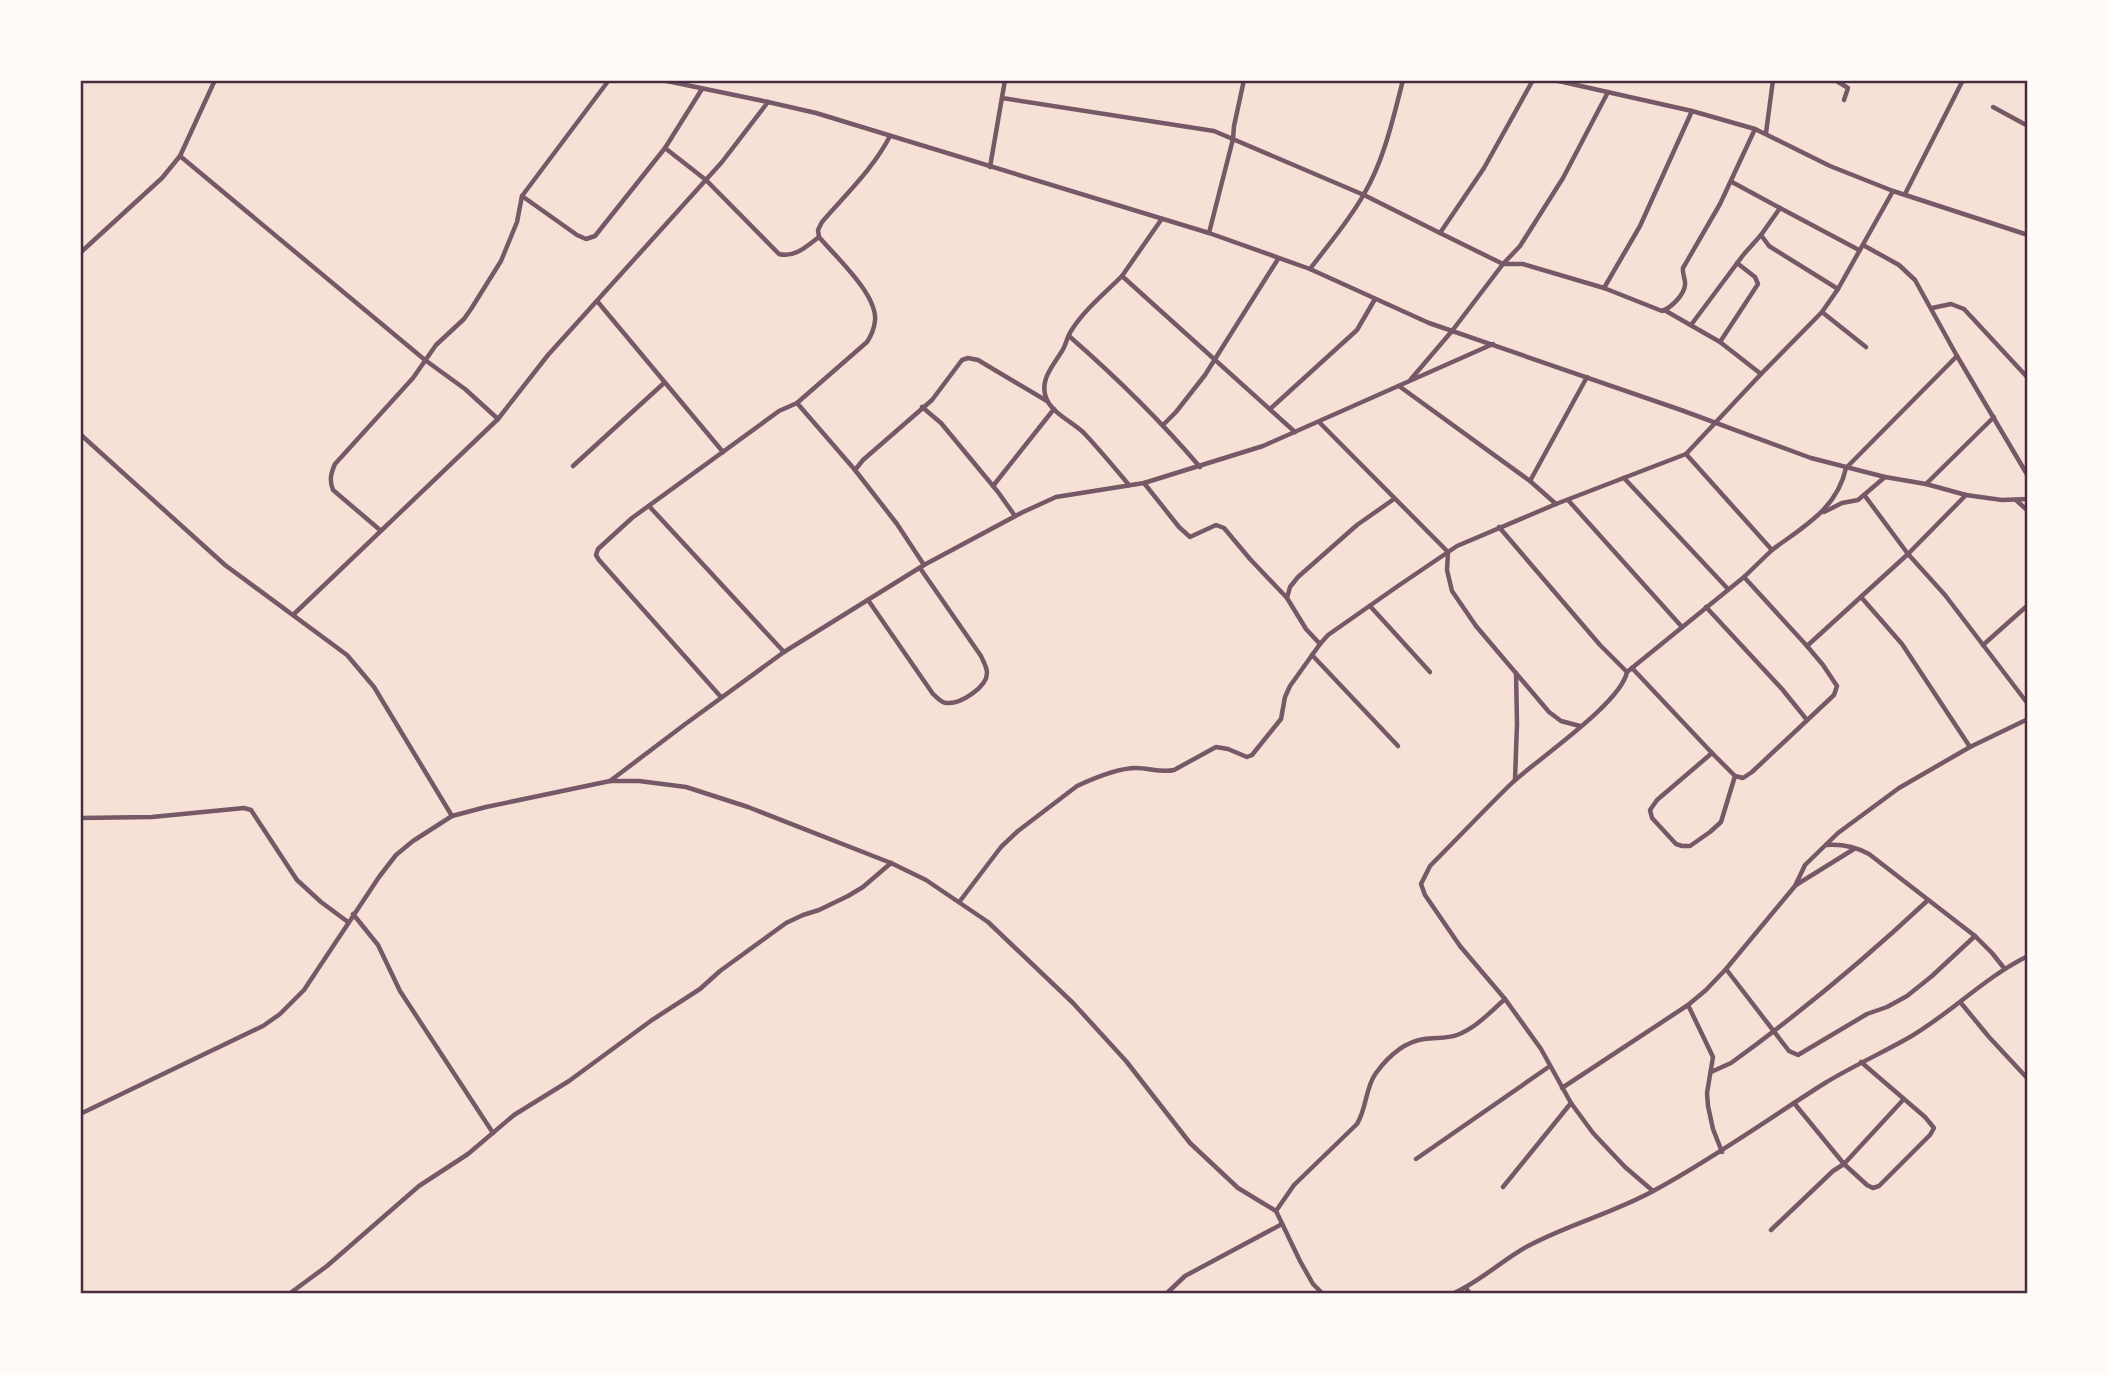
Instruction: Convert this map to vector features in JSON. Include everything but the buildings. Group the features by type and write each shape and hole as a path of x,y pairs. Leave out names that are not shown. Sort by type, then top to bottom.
{"street":[{"path":"80,253 162,178 180,156 215,80"},
{"path":"380,530 333,490 330,474 335,464 413,378 436,345 464,319 494,275 517,222 522,196 610,80"},
{"path":"662,80 816,113 1209,233 1310,270 1452,331 1811,458 1966,495 2028,499"},
{"path":"990,167 1005,80"},
{"path":"1209,233 1233,139 1244,80"},
{"path":"1310,270 1364,195 1381,156 1402,80"},
{"path":"1440,233 1484,168 1533,80"},
{"path":"1554,80 1692,111 1755,129 1829,166 1893,191 2028,235"},
{"path":"1766,133 1773,80"},
{"path":"1835,80 1848,88 1844,100"},
{"path":"1905,194 1964,80"},
{"path":"522,196 577,235 586,239 595,236 664,148 703,89"},
{"path":"1409,381 1520,246 1563,178 1608,92"},
{"path":"1002,98 1214,131 1364,195 1503,264 1523,264 1604,288 1666,311 1720,342 1761,374"},
{"path":"293,614 498,419 548,355 722,162 768,102"},
{"path":"1993,107 2028,126"},
{"path":"1604,288 1640,226 1692,111"},
{"path":"1666,311 1684,289 1682,268 1732,182 1755,129"},
{"path":"721,697 596,555 598,549 632,518 779,411 797,403 867,342 875,322 875,312 867,294 819,237 818,230 880,155 890,136"},
{"path":"664,148 706,180 779,254 794,254 819,237"},
{"path":"180,156 498,419"},
{"path":"1732,182 1861,248 1884,256 1908,272 1933,308 1957,356 2028,476"},
{"path":"960,901 1001,848 1018,831 1077,786 1098,777 1133,768 1174,771 1216,747 1245,757 1252,755 1282,719 1285,697 1290,686 1328,635 1457,546 1686,454 1822,312 1838,289 1893,191"},
{"path":"1691,325 1780,208"},
{"path":"1047,401 1044,381 1069,336 1096,301 1122,276 1161,220"},
{"path":"1761,235 1769,246 1838,289"},
{"path":"1164,424 1191,394 1278,258"},
{"path":"1720,342 1758,284 1755,277 1738,262"},
{"path":"1122,276 1295,432"},
{"path":"1270,409 1357,330 1375,299"},
{"path":"597,301 723,452"},
{"path":"1933,308 1951,304 1964,309 2028,378"},
{"path":"1822,312 1866,347"},
{"path":"1069,336 1164,424 1200,467"},
{"path":"610,781 784,652 922,567 1015,516 1056,496 1144,483 1263,446 1494,344"},
{"path":"1653,1191 1609,1152 1571,1103 1541,1049 1505,999 1460,946 1425,895 1421,884 1430,866 1515,781 1619,690 1629,670 1820,513 1836,497 1846,468 1957,356"},
{"path":"855,470 932,400 962,360 968,358 978,360 1047,401 1081,431 1129,485"},
{"path":"1530,481 1587,377"},
{"path":"573,466 664,383"},
{"path":"1399,386 1530,481 1556,504"},
{"path":"797,403 897,524 981,656 987,674 985,681 966,698 950,704 943,703 933,694 868,600"},
{"path":"922,407 941,423 1015,516"},
{"path":"993,486 1054,409"},
{"path":"1926,484 1994,417"},
{"path":"1319,422 1448,552 1447,570 1452,591 1476,626 1516,673 1553,716 1580,726"},
{"path":"80,435 225,565 347,655 373,687 452,816"},
{"path":"1686,454 1772,550"},
{"path":"1820,513 1865,496 1885,477"},
{"path":"1624,478 1728,589"},
{"path":"1144,483 1190,537 1216,526 1224,528 1287,598 1306,629 1320,644"},
{"path":"1807,646 1909,554 1966,495"},
{"path":"1865,496 2028,704"},
{"path":"1287,598 1290,587 1298,577 1357,525 1394,499"},
{"path":"1568,500 1682,627"},
{"path":"2016,500 2028,511"},
{"path":"649,506 784,652"},
{"path":"1499,527 1600,645 1629,670 1735,776 1743,778 1834,695 1837,686 1807,646 1744,577"},
{"path":"1861,597 1902,644 1970,747"},
{"path":"1983,645 2028,605"},
{"path":"1370,607 1430,672"},
{"path":"1706,607 1807,720"},
{"path":"1312,655 1398,746"},
{"path":"1515,781 1516,673"},
{"path":"1562,1088 1706,990 1795,886 1802,868 1852,822 1899,788 1970,747 2028,719"},
{"path":"1712,753 1657,800 1650,810 1652,818 1676,844 1692,845 1721,822 1735,776"},
{"path":"80,1114 263,1026 280,1014 304,990 353,914 396,855 452,816 610,781 639,781 686,787 748,807 891,863 926,880 988,922 1073,1003 1126,1061 1190,1143 1238,1188 1276,1212 1313,1284 1323,1293"},
{"path":"80,818 152,817 244,808 251,810 297,880 348,922"},
{"path":"1826,845 1869,854 1975,936 2004,968"},
{"path":"1795,886 1855,849"},
{"path":"289,1293 327,1266 419,1186 468,1154 514,1115 569,1082 786,923 848,896 891,863"},
{"path":"1711,1072 1731,1063 1840,979 1927,901"},
{"path":"353,914 378,945 405,1000 493,1133"},
{"path":"1726,969 1793,1054 1803,1053 1867,1014 1907,996 1933,976 1975,936"},
{"path":"1452,1293 1466,1288 1529,1246 1613,1212 1722,1152 1861,1062 1909,1038 1961,1003 2004,968 2028,956"},
{"path":"1276,1212 1286,1194 1303,1175 1357,1124 1374,1076 1391,1056 1413,1042 1448,1038 1469,1030 1505,999"},
{"path":"1961,1003 2028,1079"},
{"path":"1688,1004 1712,1052 1708,1106 1722,1152"},
{"path":"1794,1103 1844,1164 1867,1185 1876,1187 1933,1131 1932,1125 1861,1062"},
{"path":"1416,1159 1550,1066"},
{"path":"1770,1230 1844,1164 1903,1100"},
{"path":"1503,1187 1571,1103"},
{"path":"1166,1293 1185,1276 1282,1224"},
{"path":"1466,1288 1470,1293"}]}
